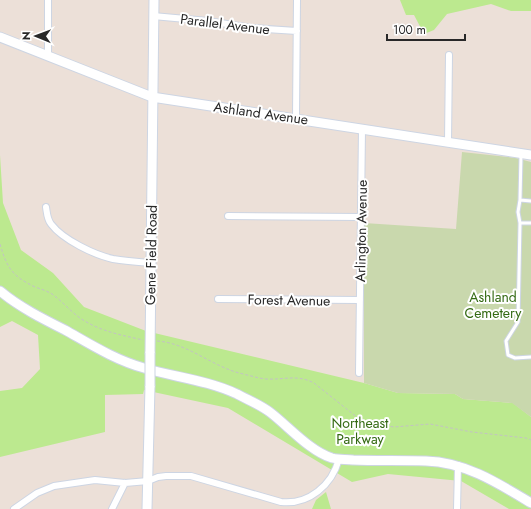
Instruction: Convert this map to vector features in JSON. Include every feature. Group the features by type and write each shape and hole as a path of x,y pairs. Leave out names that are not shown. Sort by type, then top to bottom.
{"street":[{"path":"48,0 48,56"},
{"name":"Gene Field Road","path":"147,509 150,386 154,0"},
{"path":"296,118 297,0"},
{"name":"Parallel Avenue","path":"153,16 208,21 252,28 297,31"},
{"name":"Ashland Avenue","path":"0,37 152,97 531,155"},
{"path":"448,142 449,55"},
{"name":"Arlington Avenue","path":"359,373 362,129"},
{"path":"46,207 50,223 63,236 82,247 112,259 151,263"},
{"path":"228,216 361,217"},
{"path":"0,291 43,319 125,362 217,386 249,400 270,413 314,448 332,458 426,461 458,465 487,477 531,503"},
{"name":"Forest Avenue","path":"218,299 360,300"},
{"path":"14,509 37,493 54,486 95,480 125,483 148,481 166,476 191,476 281,502 294,502 309,497 322,488 334,474 339,459"},
{"path":"457,509 458,465"},
{"path":"112,509 125,483"}],"lane":[{"path":"521,153 520,200 518,212 520,223 518,322 506,341 506,347 508,355 515,358 531,357"},
{"path":"520,200 531,201"},
{"path":"520,223 531,223"}],"path":[{"path":"0,244 3,256 13,274 26,283 52,294 80,318 98,329 143,340 161,341 178,345 238,373 266,378 306,378 358,418 372,423 394,427 430,424 472,432 526,438 531,440"}],"green space":[{"path":"400,0 531,0 531,11 511,11 491,4 447,14 434,30 424,34 414,15 406,15"},
{"name":"Ashland Cemetery","path":"462,152 516,158 531,162 531,417 512,403 463,399 455,394 398,393 364,383 364,223 456,229"},
{"name":"Northeast Parkway","path":"0,155 3,203 21,250 53,273 84,307 146,331 364,383 398,393 455,394 463,399 513,403 531,417 531,509 509,509 461,481 388,474 352,482 228,408 144,390 143,394 105,395 105,432 0,457 0,391 22,388 40,369 38,335 12,321 0,327"},
{"path":"326,492 331,509 312,509 316,500"}]}
